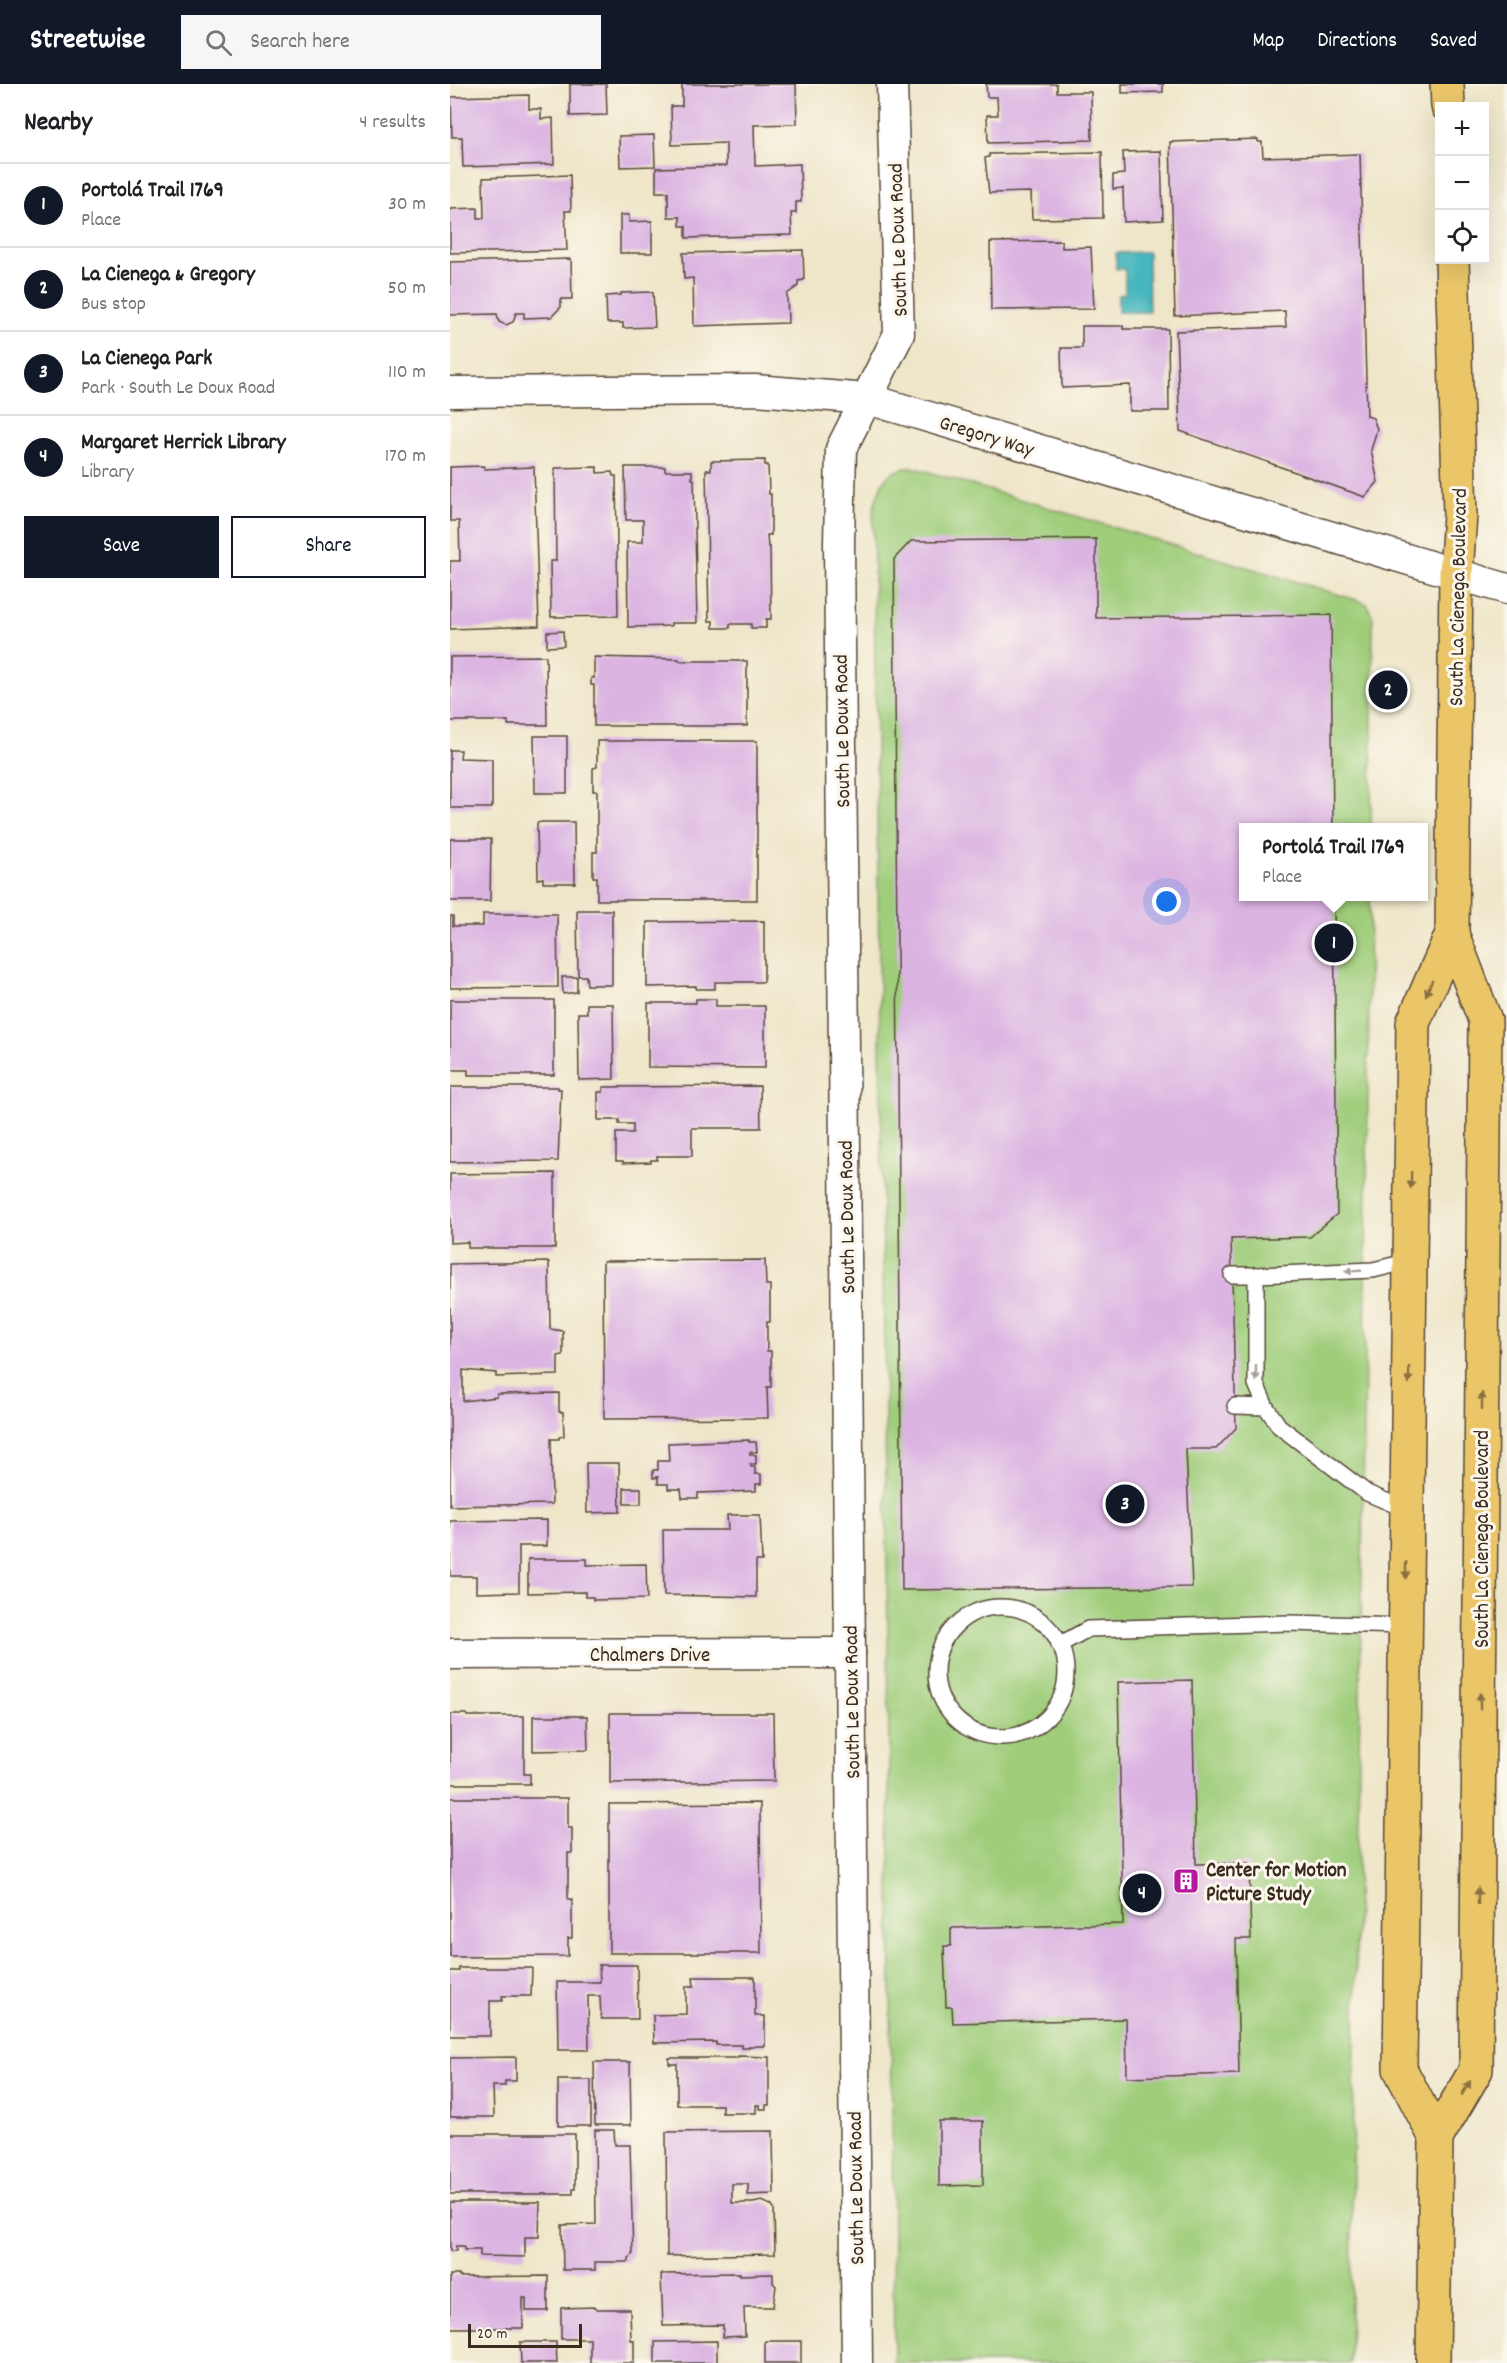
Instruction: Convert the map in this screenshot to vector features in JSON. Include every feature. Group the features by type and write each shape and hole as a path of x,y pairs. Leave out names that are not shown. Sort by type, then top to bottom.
{"main road":[{"path":"1447,84 1448,102"},
{"name":"South La Cienega Boulevard","path":"1436,2138 1476,2070 1485,1020 1452,934 1456,573 1460,515 1452,264"},
{"name":"South La Cienega Boulevard","path":"1433,2363 1436,2138 1400,2069 1413,1023 1452,934"}],"street":[{"name":"South Le Doux Road","path":"857,2363 839,544 841,449 899,334 892,84"},
{"name":"Gregory Way","path":"450,392 755,390 868,399 1376,552 1507,589"},
{"name":"Chalmers Drive","path":"450,1654 850,1653"}],"lane":[{"path":"1233,1275 1372,1270 1410,1261"},
{"path":"1256,1275 1256,1384 1266,1407 1279,1426 1367,1493 1407,1510"},
{"path":"1235,1406 1266,1407"},
{"path":"997,1607 1019,1609 1039,1619 1054,1634 1059,1644 1064,1654 1066,1676 1060,1697 1048,1716 1031,1729 1010,1736 988,1735 969,1728 952,1715 941,1698 936,1677 937,1656 945,1638 959,1622 976,1611 997,1607"},
{"path":"1059,1644 1088,1629 1289,1623 1406,1626"}],"green space":[{"path":"912,467 1357,600 1367,604 1373,618 1371,823 1239,823 1239,901 1370,901 1350,2363 894,2363 888,1643 873,510 884,480 902,469"}],"water":[{"path":"1148,252 1149,312 1118,312 1118,295 1125,294 1125,269 1116,269 1116,253"}],"building":[{"path":"570,84 606,84 607,115 570,116"},
{"path":"682,84 796,84 797,124 754,125 755,166 800,164 801,202 796,202 796,213 791,213 792,235 686,238 686,226 680,226 680,217 668,217 668,192 656,192 656,168 726,166 726,143 672,145 671,106 682,106"},
{"path":"986,84 1057,84 1057,92 1091,92 1092,140 988,143 987,115 998,115 997,97 987,97"},
{"path":"1122,84 1163,84 1163,92 1122,93"},
{"path":"529,95 529,109 541,109 541,119 553,118 554,164 463,167 462,137 452,137 451,97"},
{"path":"654,135 655,166 620,167 619,136"},
{"path":"1258,139 1258,142 1262,142 1263,157 1360,154 1367,416 1373,418 1377,429 1371,450 1378,482 1365,497 1180,431 1176,331 1286,327 1285,311 1175,316 1170,142"},
{"path":"1161,151 1163,220 1124,222 1123,188 1113,189 1113,175 1124,174 1123,152"},
{"path":"1102,152 1103,218 1032,219 1031,192 989,193 985,158 989,157 989,154"},
{"path":"570,175 571,211 565,211 567,250 450,253 450,209 478,208 478,218 484,218 483,178"},
{"path":"620,215 629,215 629,222 652,221 652,253 620,253"},
{"path":"1062,241 1062,248 1091,247 1094,309 991,310 990,242"},
{"path":"803,250 804,280 798,281 798,286 787,294 788,323 694,326 693,278 684,279 683,253"},
{"path":"571,259 572,299 561,299 561,307 551,317 524,318 524,313 516,313 513,322 506,325 499,322 497,314 450,315 450,262"},
{"path":"653,292 655,327 623,328 623,323 607,323 606,296"},
{"path":"1082,326 1168,329 1169,411 1130,411 1130,385 1062,388 1061,348 1082,348"},
{"path":"765,460 765,465 768,465 769,494 771,494 771,535 767,535 768,547 770,547 771,619 766,619 766,628 751,628 751,624 730,624 730,628 713,628 713,621 709,621 706,470 711,470 711,461"},
{"path":"484,466 484,469 534,467 539,626 450,629 450,561 460,561 459,521 450,521 450,467"},
{"path":"597,467 597,473 612,472 613,476 616,476 618,616 551,617 550,561 556,561 555,468"},
{"path":"625,467 665,467 665,471 692,471 697,623 628,627 627,542 643,542 643,520 626,520"},
{"path":"1096,539 1096,618 1331,615 1333,823 1239,823 1239,901 1334,901 1337,1214 1310,1237 1231,1239 1236,1428 1216,1449 1186,1449 1192,1587 902,1590 894,559 911,541"},
{"path":"563,631 564,646 547,647 547,632"},
{"path":"546,656 547,725 508,725 508,721 450,721 450,657"},
{"path":"594,657 747,661 747,726 594,726 594,685 591,685 591,678 594,678"},
{"path":"534,736 567,736 567,793 535,793"},
{"path":"597,741 757,741 757,900 597,900 597,877 593,877 593,852 597,852 597,791 593,791 593,768 597,767"},
{"path":"450,750 461,750 460,758 492,759 492,808 450,808"},
{"path":"574,822 575,883 543,883 543,878 538,879 537,823"},
{"path":"450,839 491,839 490,901 450,901"},
{"path":"577,910 612,910 612,985 587,985 586,976 578,976"},
{"path":"483,914 557,914 558,987 450,988 450,916 453,916 453,926 483,926"},
{"path":"764,921 764,982 715,982 715,989 696,989 696,986 647,987 647,922"},
{"path":"562,977 577,977 577,992 563,994"},
{"path":"696,999 716,999 716,1006 765,1006 765,1068 648,1067 648,1003 696,1003"},
{"path":"450,1000 554,1000 554,1075 468,1075 468,1070 450,1070"},
{"path":"587,1004 613,1004 614,1079 579,1080 578,1013 587,1013"},
{"path":"760,1086 761,1128 692,1128 692,1156 657,1156 657,1160 651,1160 651,1162 616,1161 616,1133 633,1133 633,1124 619,1124 619,1120 598,1120 598,1092 603,1092 603,1087"},
{"path":"450,1087 558,1087 561,1089 558,1161 450,1162"},
{"path":"555,1173 555,1248 468,1248 468,1242 450,1243 450,1174"},
{"path":"765,1260 766,1285 770,1285 767,1351 771,1351 771,1387 767,1387 768,1418 604,1419 603,1261"},
{"path":"549,1262 550,1329 563,1331 563,1355 558,1356 558,1375 496,1377 496,1373 463,1370 463,1401 497,1397 497,1394 559,1393 559,1412 563,1412 564,1436 551,1439 552,1504 450,1506 450,1264"},
{"path":"749,1440 749,1442 756,1442 757,1452 750,1452 750,1455 756,1455 756,1464 750,1464 751,1467 755,1467 755,1474 761,1474 761,1484 756,1484 756,1491 698,1493 698,1498 682,1498 681,1489 668,1489 668,1484 658,1484 658,1477 653,1478 653,1470 658,1470 658,1461 669,1461 668,1443"},
{"path":"586,1463 619,1463 620,1512 587,1513"},
{"path":"624,1488 641,1488 641,1504 624,1504"},
{"path":"727,1515 760,1515 762,1561 756,1561 756,1597 664,1595 663,1530 728,1530"},
{"path":"547,1520 547,1546 519,1546 519,1592 476,1593 476,1576 450,1576 450,1521"},
{"path":"528,1559 587,1559 587,1565 646,1564 647,1599 593,1600 593,1597 585,1597 585,1592 528,1593"},
{"name":"Center for Motion Picture Study","path":"1192,1680 1196,1864 1249,1863 1251,1939 1236,1939 1239,2074 1127,2077 1126,2019 953,2023 952,2007 946,2007 944,1946 951,1946 951,1928 1123,1924 1118,1682"},
{"path":"610,1713 773,1713 774,1781 610,1783"},
{"path":"450,1714 524,1716 524,1774 530,1774 530,1784 450,1784"},
{"path":"533,1716 587,1716 588,1750 533,1751"},
{"path":"450,1798 568,1798 568,1828 572,1828 572,1853 568,1853 568,1899 572,1899 572,1938 568,1938 568,1956 450,1957"},
{"path":"760,1803 761,1953 609,1953 609,1804"},
{"path":"599,1965 637,1965 638,2019 601,2019 600,1996 588,1996 589,2050 558,2050 557,1982 600,1982"},
{"path":"459,1968 532,1968 531,1996 502,1996 502,2001 490,2001 490,2036 450,2036 450,1971 459,1971"},
{"path":"693,1977 755,1977 755,2016 765,2016 765,2046 742,2048 742,2045 716,2045 716,2042 654,2043 653,2015 686,2014 686,1986 694,1986"},
{"path":"738,2056 769,2057 769,2105 766,2105 766,2109 759,2109 759,2105 756,2105 756,2113 722,2113 722,2105 677,2105 677,2064 669,2064 669,2058 738,2058"},
{"path":"516,2057 516,2081 505,2081 505,2086 493,2086 494,2117 450,2117 450,2058"},
{"path":"594,2062 630,2062 631,2125 595,2125"},
{"path":"558,2080 591,2080 591,2126 558,2126"},
{"path":"939,2121 983,2121 983,2185 939,2186"},
{"path":"595,2130 614,2130 615,2145 630,2145 633,2255 629,2258 629,2262 595,2262 595,2270 563,2270 562,2225 596,2224"},
{"path":"773,2131 774,2194 748,2195 748,2184 732,2184 732,2203 762,2201 771,2205 774,2209 775,2254 667,2256 666,2132"},
{"path":"450,2134 575,2134 575,2189 573,2189 573,2194 450,2194"},
{"path":"450,2202 540,2202 539,2237 525,2237 525,2257 480,2256 480,2250 464,2250 464,2246 456,2246 456,2251 450,2251"},
{"path":"740,2273 740,2275 773,2274 773,2283 776,2286 773,2307 744,2307 745,2336 723,2337 723,2325 663,2326 661,2274"},
{"path":"450,2275 459,2275 459,2277 548,2276 548,2311 526,2311 526,2298 523,2298 523,2328 450,2328"},
{"path":"596,2307 596,2309 630,2309 634,2363 590,2363 590,2339 561,2339 561,2308"},
{"path":"717,2341 717,2363 655,2363 655,2342"},
{"path":"765,2341 801,2341 801,2363 765,2363"},
{"path":"520,2342 556,2342 557,2363 521,2363"}],"place":[{"name":"La Cienega & Gregory","path":"1388,690"},
{"name":"Portolá Trail 1769","path":"1334,943"},
{"name":"La Cienega Park","path":"1125,1504"},
{"name":"Center for Motion Picture Study","path":"1186,1881"},
{"name":"Margaret Herrick Library","path":"1142,1893"}]}
